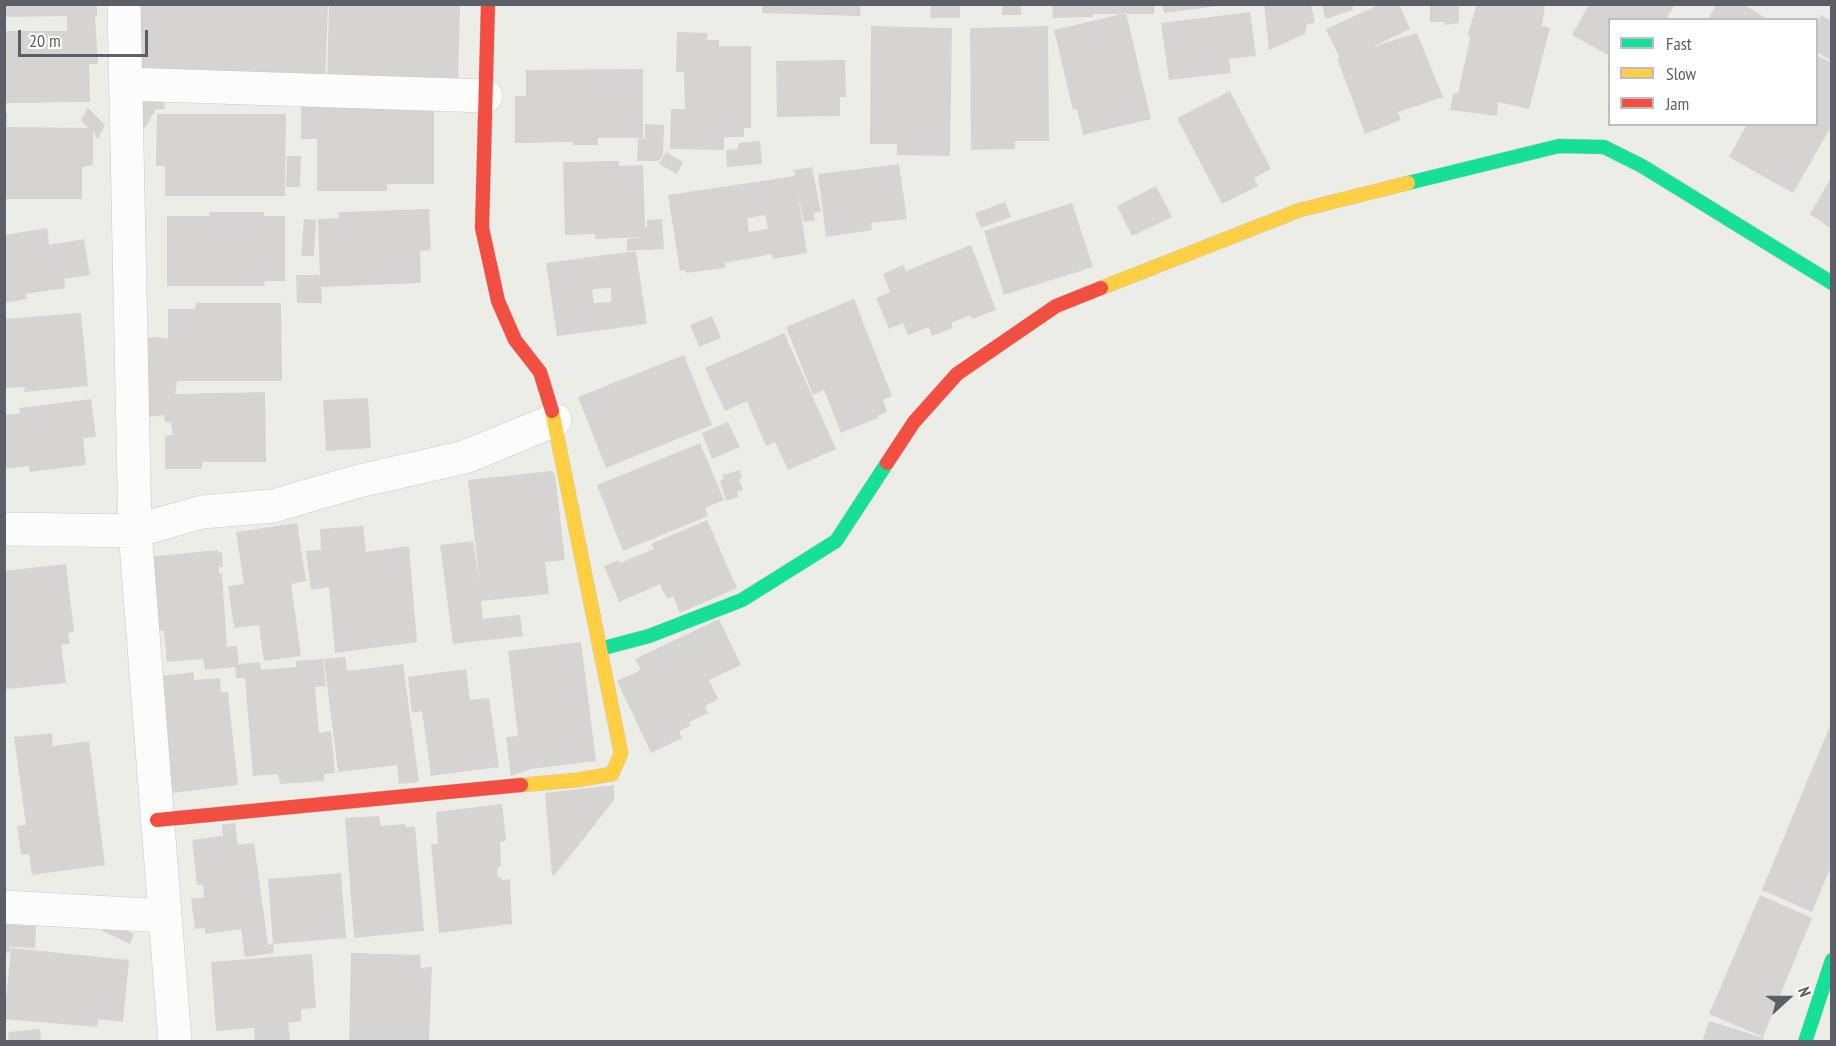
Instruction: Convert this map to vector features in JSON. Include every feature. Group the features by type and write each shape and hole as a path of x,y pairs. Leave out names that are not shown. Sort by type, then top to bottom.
{"street":[{"path":"124,4 135,531 175,1041"},
{"path":"157,820 577,780 612,774 621,753 555,420 540,372 515,340 498,301 482,228 488,4"},
{"path":"126,84 486,96"},
{"path":"600,649 650,636 742,600 836,541 914,422 957,374 1056,306 1300,210 1559,146 1604,147 1642,166 1832,283"},
{"path":"4,529 135,531 202,512 273,506 359,481 465,457 555,420"},
{"path":"4,907 165,916"},
{"path":"1805,1041 1832,960"}],"building":[{"path":"4,4 97,4 97,16 95,16 98,64 89,64 90,102 5,103 5,31 67,31 67,16 4,17"},
{"path":"133,4 328,6 325,83 135,74"},
{"path":"332,4 460,4 458,87 327,83 329,6"},
{"path":"762,4 861,4 860,16 762,13"},
{"path":"931,4 960,4 960,18 930,18"},
{"path":"1002,4 1021,4 1021,15 1002,15"},
{"path":"1052,4 1154,4 1154,14 1093,14 1093,17 1053,18"},
{"path":"1162,4 1216,4 1217,6 1164,13"},
{"path":"1264,4 1311,4 1315,23 1307,24 1305,34 1269,50"},
{"path":"1322,4 1352,4 1353,10 1325,19"},
{"path":"1381,4 1399,4 1410,29 1372,47 1417,33 1443,97 1398,112 1401,120 1365,134 1337,58 1339,57 1326,29"},
{"path":"1430,4 1459,6 1459,23 1444,25 1445,22 1430,22"},
{"path":"1477,4 1545,4 1542,26 1550,28 1529,109 1498,102 1497,116 1450,110 1453,94 1458,93 1470,39 1468,33"},
{"path":"1589,4 1675,4 1667,18 1608,18 1608,55 1572,35"},
{"path":"1716,4 1743,4 1766,18 1709,18"},
{"path":"1250,12 1256,56 1229,59 1231,73 1169,80 1161,23"},
{"path":"1126,13 1151,119 1083,135 1077,109 1073,110 1054,30"},
{"path":"1821,15 1832,21 1832,61 1818,53 1818,22"},
{"path":"871,26 952,28 950,156 897,155 897,144 870,144"},
{"path":"1048,26 1049,141 1015,141 1015,149 971,150 970,28"},
{"path":"677,32 708,33 707,40 719,40 719,46 751,46 751,128 744,128 744,137 724,137 724,150 670,149 671,109 685,109 684,72 676,72"},
{"path":"1818,56 1832,63 1832,125 1793,193 1729,157 1746,126 1818,126"},
{"path":"845,60 846,97 840,97 840,116 777,117 776,61"},
{"path":"643,69 643,138 598,138 598,145 573,145 573,142 515,143 515,96 526,96 526,70"},
{"path":"1230,91 1271,169 1254,178 1258,186 1222,204 1177,118"},
{"path":"148,93 164,93 165,109 156,109 145,128 129,119"},
{"path":"301,101 323,101 323,108 434,106 434,184 387,184 387,191 317,191 317,139 301,139"},
{"path":"88,108 105,125 98,139 93,131 93,165 82,167 82,199 4,199 4,113 7,113 7,127 88,128 81,120"},
{"path":"157,114 286,114 285,196 165,196 165,166 156,166"},
{"path":"645,124 664,125 663,156 658,161 637,161 638,139 650,138 645,138"},
{"path":"760,141 762,164 727,167 726,150 738,149 738,143"},
{"path":"666,152 683,162 677,174 659,164"},
{"path":"287,156 301,156 300,187 286,187"},
{"path":"619,161 619,166 643,165 645,227 647,227 647,220 662,219 664,249 627,251 627,239 644,237 595,239 595,234 565,235 563,162"},
{"path":"899,164 907,219 871,223 872,230 826,237 818,174"},
{"path":"812,167 821,212 814,213 815,220 804,222 798,194 807,253 773,259 772,254 725,263 725,268 686,273 685,270 680,271 668,195 795,176 794,170","holes":["765,215 768,229 749,232 747,218"]},
{"path":"1832,176 1832,229 1810,214"},
{"path":"1156,186 1172,217 1132,236 1117,206"},
{"path":"1005,202 1011,217 981,228 975,213"},
{"path":"1072,203 1093,267 1004,295 984,231"},
{"path":"429,209 431,250 420,251 421,283 321,287 322,303 297,303 296,275 319,275 320,281 318,219 338,218 339,212"},
{"path":"209,212 264,212 264,216 285,216 285,281 265,281 264,286 167,286 167,216 209,216"},
{"path":"304,219 316,220 314,256 301,256"},
{"path":"47,228 49,245 84,239 90,275 64,279 65,288 26,294 27,299 4,303 4,235"},
{"path":"971,245 996,310 972,319 970,315 951,323 953,328 932,336 929,327 908,335 903,323 889,329 876,298 890,292 883,274 903,265 906,271"},
{"path":"636,252 647,324 557,336 546,263","holes":["611,288 611,302 594,303 592,289"]},
{"path":"854,299 892,396 883,400 887,412 841,433 824,390 813,395 786,327"},
{"path":"196,303 281,303 282,381 177,381 175,394 265,392 266,462 202,462 202,469 165,469 165,436 173,435 171,423 165,422 164,415 147,417 138,338 168,339 168,309 195,309"},
{"path":"81,313 88,386 24,392 25,387 4,388 4,319"},
{"path":"712,316 721,338 699,347 690,325"},
{"path":"784,333 836,449 788,470 775,442 766,446 747,401 725,411 705,368"},
{"path":"684,355 712,425 606,468 578,397"},
{"path":"368,398 371,448 326,451 323,400"},
{"path":"91,399 96,437 83,438 86,465 30,472 29,466 4,469 4,415 20,413 19,408"},
{"path":"728,422 740,447 712,459 702,433"},
{"path":"700,443 724,500 705,508 708,516 623,551 597,485"},
{"path":"740,470 742,478 739,479 743,490 737,492 738,497 726,501 720,481 724,479 722,475"},
{"path":"552,471 555,474 565,560 545,562 549,594 481,601 483,619 520,615 523,636 453,644 440,545 473,541 480,586 468,480"},
{"path":"707,520 737,588 680,613 673,596 667,599 660,584 619,602 604,566 619,560 620,563 654,549 651,544"},
{"path":"297,523 306,581 291,584 301,656 264,661 259,625 234,628 228,586 244,584 236,532"},
{"path":"363,526 366,552 409,546 417,642 335,653 329,587 311,590 306,551 321,550 320,529"},
{"path":"218,550 218,553 222,552 223,567 219,567 219,574 222,573 227,647 237,646 239,664 260,662 261,670 296,667 296,661 323,659 326,686 315,687 319,733 331,731 335,773 324,774 324,781 280,784 278,774 253,776 245,678 236,678 235,667 205,670 203,659 167,662 164,631 154,631 147,557"},
{"path":"66,564 74,632 68,633 70,644 61,645 66,683 7,689 4,672 4,571"},
{"path":"719,619 741,665 709,680 718,699 705,706 708,713 689,722 690,726 679,731 682,738 651,753 617,681 641,670 635,659"},
{"path":"581,642 596,761 531,769 511,776 506,737 518,736 508,651"},
{"path":"345,657 347,671 403,664 419,782 399,784 397,765 338,772 324,659"},
{"path":"466,669 470,700 489,698 499,767 431,776 422,711 412,713 408,677"},
{"path":"194,672 194,680 220,678 221,692 228,692 238,785 172,793 154,677"},
{"path":"1832,721 1832,864 1812,912 1762,890"},
{"path":"52,733 53,746 89,741 105,865 32,875 29,854 21,855 17,826 26,825 14,737"},
{"path":"614,785 614,800 552,876 545,793"},
{"path":"502,804 506,840 500,842 501,865 498,867 497,875 503,880 510,879 512,924 439,933 431,844 438,844 436,812"},
{"path":"379,816 381,826 405,824 406,827 415,827 424,931 354,938 345,818"},
{"path":"235,823 238,845 254,843 268,945 273,944 274,953 245,957 241,929 205,934 205,928 195,929 191,899 204,897 203,884 197,885 192,840 223,836 222,825"},
{"path":"341,873 346,938 273,944 268,879"},
{"path":"1760,895 1812,918 1763,1037 1709,1014"},
{"path":"107,920 134,934 130,944 102,931"},
{"path":"4,924 36,926 35,948 10,947 10,953 4,953"},
{"path":"11,948 129,960 123,1022 98,1019 97,1027 4,1019"},
{"path":"351,953 420,955 421,968 432,967 429,1042 349,1042"},
{"path":"312,954 316,1008 301,1009 301,1021 288,1023 290,1041 255,1042 254,1028 216,1031 211,962"},
{"path":"1709,1021 1764,1038 1763,1042 1702,1042"},
{"path":"40,1029 41,1042 9,1042 8,1032"}],"traffic: fast":[{"path":"1408,183 1559,146 1604,147 1642,166 1832,283"},
{"path":"600,649 649,636 742,600 836,541 887,463"},
{"path":"1805,1042 1832,960"}],"traffic: slow":[{"path":"1101,288 1300,210 1408,183"},
{"path":"521,785 612,774 621,753 552,411"}],"traffic: jam":[{"path":"488,4 482,228 498,301 515,340 540,372 552,411"},
{"path":"887,463 914,422 957,374 1056,306 1101,288"},
{"path":"157,820 521,785"}]}
